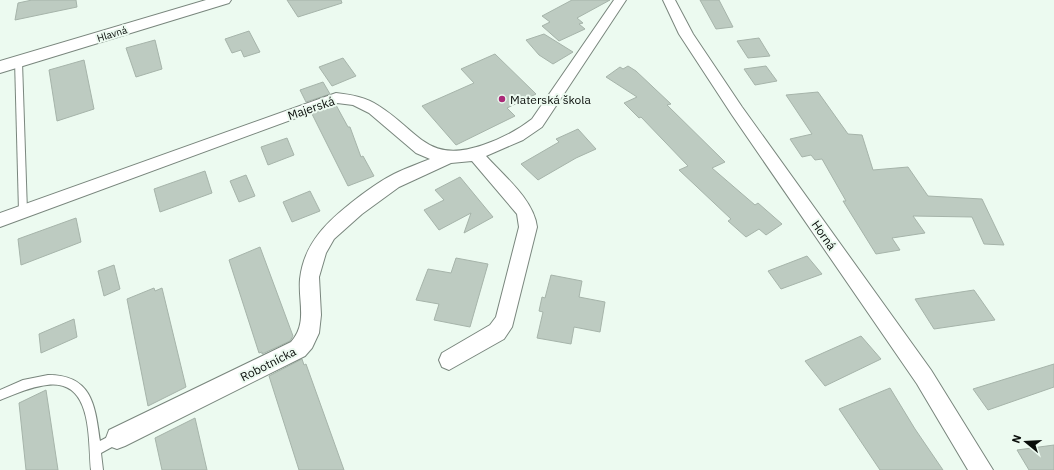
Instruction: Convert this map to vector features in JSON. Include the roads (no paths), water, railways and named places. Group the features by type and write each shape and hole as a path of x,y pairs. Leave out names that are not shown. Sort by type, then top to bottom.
{"street":[{"name":"Hlavná","path":"0,67 223,0"},
{"name":"Majerská","path":"0,220 336,98 348,98 365,105 420,149 446,158 476,154 490,150 530,130 537,123 620,0"},
{"name":"Horná","path":"670,0 686,34 732,105 924,377 980,470"},
{"name":"Robotnícka","path":"117,438 298,349 304,344 311,329 310,278 313,263 323,239 340,222 400,175 407,162 410,142"},
{"path":"449,360 497,332 505,321 528,227 527,217 524,210 476,154"},
{"name":"Robotnícka","path":"392,182 446,158"}],"lane":[{"path":"18,62 23,212"},
{"path":"0,395 23,385 46,379 62,379 72,382 80,389 88,402 97,470"},
{"path":"95,450 117,438"}],"place":[{"name":"Materská škola","path":"502,99"}]}
